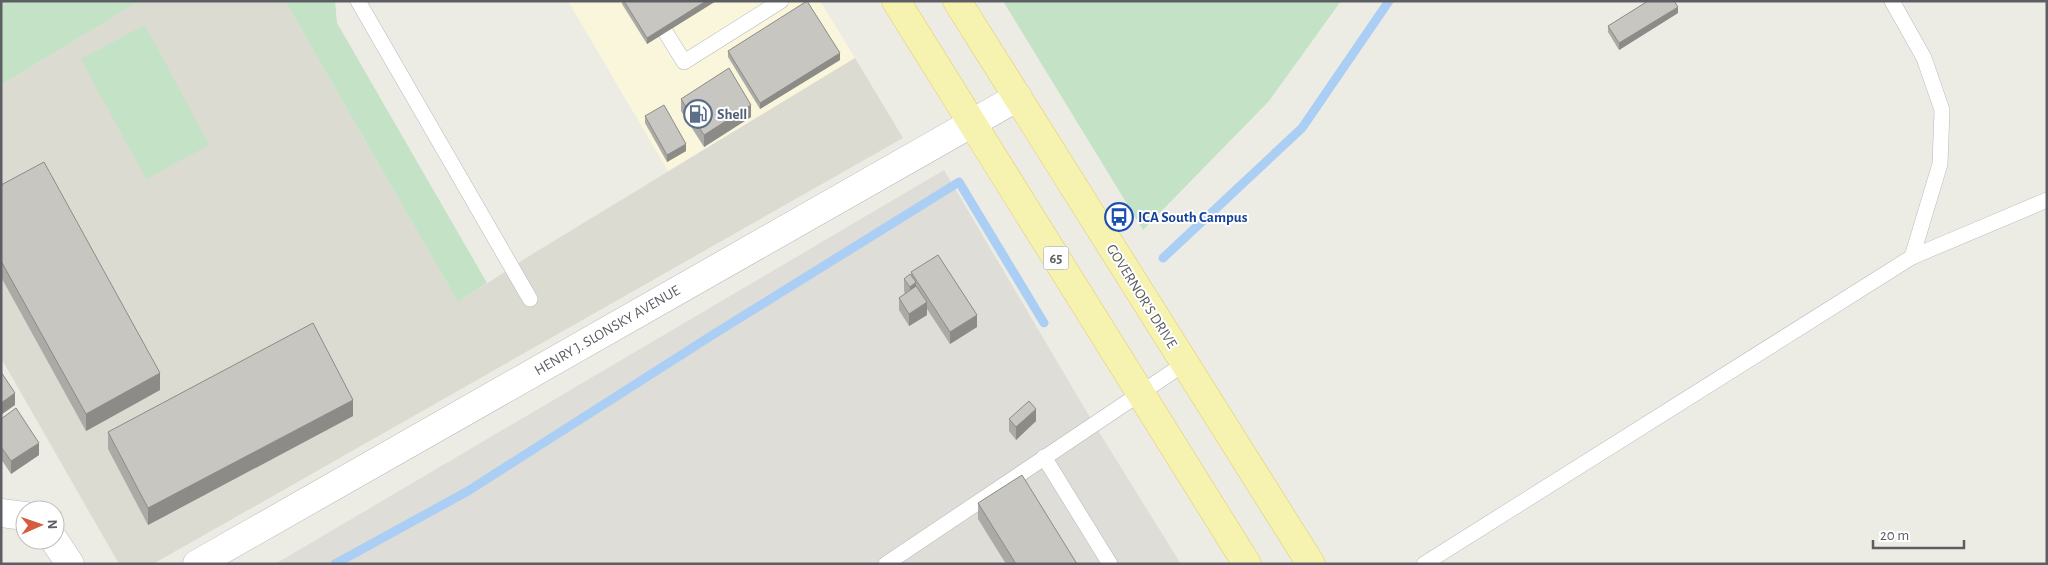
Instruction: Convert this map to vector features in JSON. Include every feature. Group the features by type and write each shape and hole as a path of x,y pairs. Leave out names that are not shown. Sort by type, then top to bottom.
{"main road":[{"name":"65","path":"896,1 1247,564"},
{"name":"GOVERNOR'S DRIVE","path":"957,1 1311,564"}],"street":[{"name":"HENRY J. SLONSKY AVENUE","path":"197,564 1018,97"},
{"path":"1,513 15,515"},
{"path":"61,550 70,564"}],"lane":[{"path":"358,1 530,299"},
{"path":"666,33 684,62 780,1"},
{"path":"1892,1 1924,58 1942,110 1940,164 1912,256"},
{"path":"1424,564 1912,256 2047,200"},
{"path":"886,564 1184,364"},
{"path":"1044,457 1110,564"}],"shaded area":[{"path":"140,1 285,1 458,302 534,253 855,58 903,138 153,564 119,564 1,358 1,85"},
{"name":"Shell","path":"568,1 820,1 855,58 668,171"},
{"path":"944,170 1094,424 1181,564 275,564"}],"green space":[{"path":"1,1 140,1 1,85"},
{"path":"285,1 335,1 337,23 487,283 458,302"},
{"path":"1003,1 1341,1 1269,101 1143,230"},
{"path":"145,25 209,145 146,179 81,59"}],"building":[{"path":"624,1 706,1 647,38"},
{"path":"807,1 840,53 760,103 728,51"},
{"path":"1648,1 1674,1 1678,7 1619,43 1608,26"},
{"path":"729,68 751,105 704,135 681,99"},
{"path":"664,105 686,144 667,155 645,116"},
{"path":"44,162 160,373 86,414 1,261 1,185"},
{"path":"938,255 977,315 950,332 911,272"},
{"path":"910,274 916,282 910,287 904,279"},
{"path":"916,286 927,302 909,314 899,298"},
{"path":"313,323 353,400 148,508 108,432"},
{"path":"1,372 15,393 1,403"},
{"path":"1029,401 1036,409 1016,427 1009,419"},
{"path":"16,408 39,443 11,461 1,447 1,419"},
{"path":"1022,475 1077,564 1016,564 978,503"}],"waterway":[{"path":"1163,258 1302,128 1389,1"},
{"path":"335,564 468,491 714,334 959,182 1044,323"}],"place":[{"name":"Shell","path":"698,114"},
{"name":"ICA South Campus","path":"1119,217"}]}
